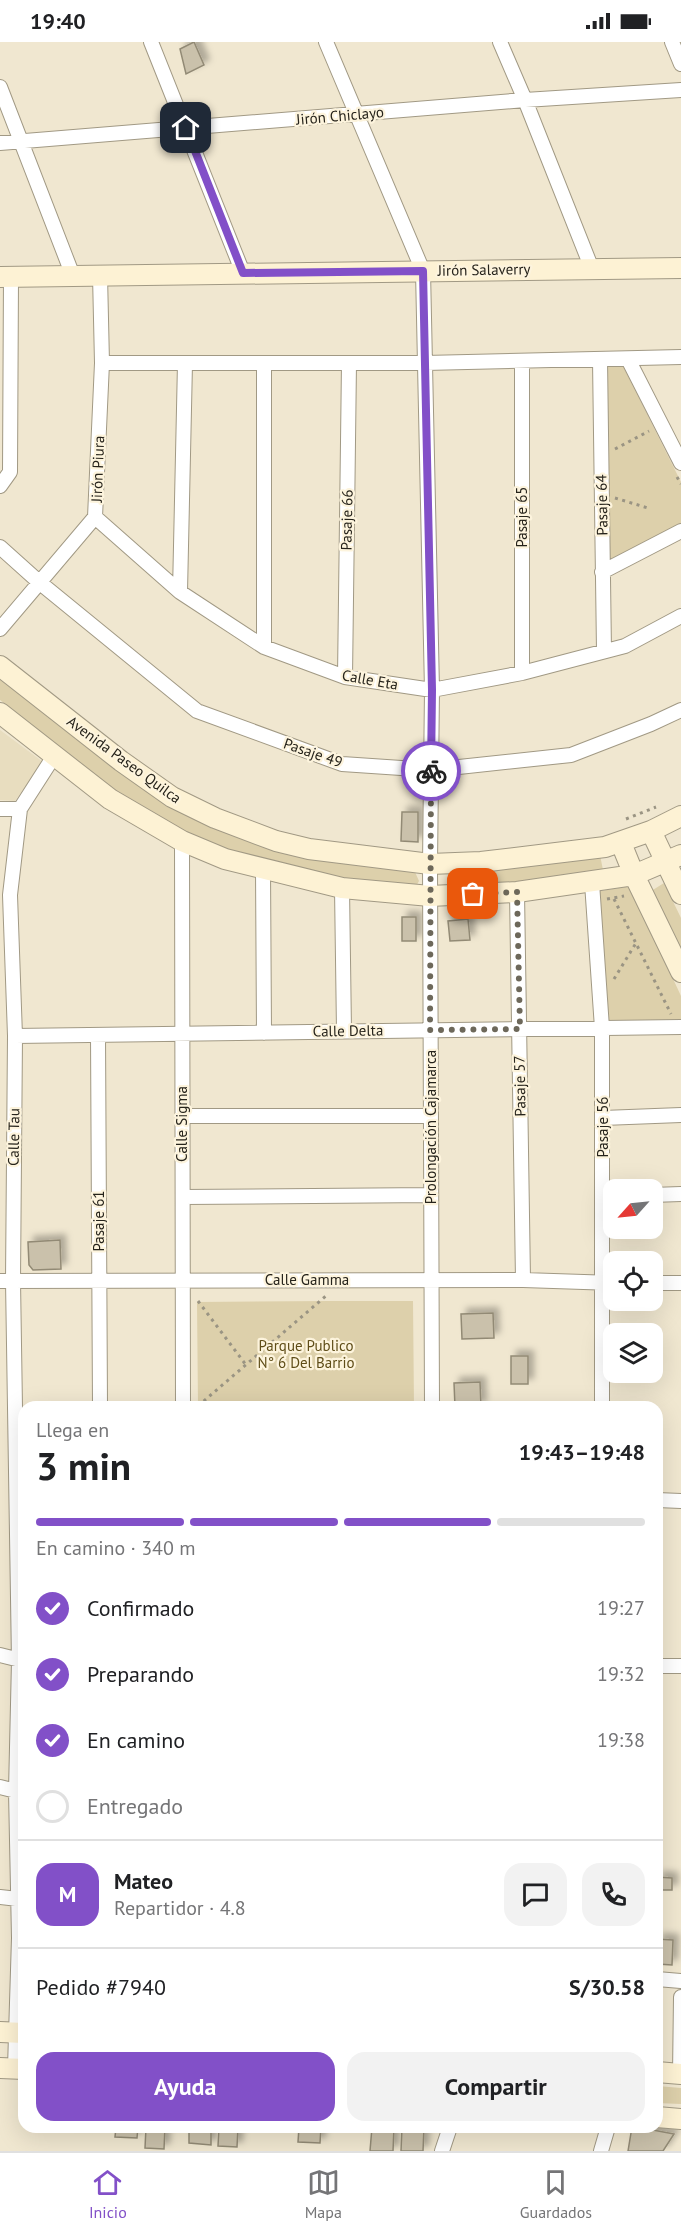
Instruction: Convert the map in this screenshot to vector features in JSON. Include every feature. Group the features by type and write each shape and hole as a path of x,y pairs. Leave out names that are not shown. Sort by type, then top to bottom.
{"main road":[{"name":"Jirón Salaverry","path":"6,277 592,269 680,270"},
{"name":"Avenida Paseo Quilca","path":"0,666 121,761 172,797 215,818 276,841 309,849 430,864 492,860 605,847 651,831 681,816"},
{"path":"0,713 110,799 182,841 219,857 263,870 342,888 430,896 517,892 592,883 634,875 673,859"},
{"path":"651,831 673,859 681,894"},
{"path":"621,843 681,972"},
{"path":"663,2073 680,2074"},
{"path":"663,2117 681,2119"}],"street":[{"path":"151,42 243,273"},
{"path":"326,42 423,271"},
{"path":"500,42 592,269"},
{"path":"672,42 681,64"},
{"path":"0,87 73,276"},
{"name":"Jirón Chiclayo","path":"0,143 525,100 681,90"},
{"name":"Prolongación Cajamarca","path":"423,271 432,690 430,864 432,1401"},
{"name":"Jirón Piura","path":"0,629 96,517 102,363 100,275"},
{"path":"0,486 10,472 6,277"},
{"path":"102,363 425,363 681,357"},
{"path":"628,359 681,463"},
{"name":"Pasaje 64","path":"600,360 604,651"},
{"name":"Pasaje 65","path":"522,361 522,673"},
{"path":"180,592 185,363"},
{"path":"264,363 264,647"},
{"name":"Pasaje 66","path":"345,677 349,363"},
{"name":"Calle Eta","path":"96,517 180,592 264,647 345,677 432,690 522,673 625,646 681,616"},
{"path":"602,572 681,531"},
{"name":"Pasaje 49","path":"0,547 39,582 197,711 342,764 431,770 571,755 681,710"},
{"name":"Calle Tau","path":"18,1457 6,1281 15,1036 5,895 21,809 54,756"},
{"path":"0,809 21,809"},
{"name":"Calle Sigma","path":"182,841 183,1401"},
{"path":"263,870 264,1033"},
{"name":"Pasaje 56","path":"592,883 602,1028 603,1118 607,1179"},
{"path":"342,888 344,1031"},
{"name":"Pasaje 57","path":"517,892 523,1280"},
{"name":"Calle Delta","path":"15,1036 679,1027"},
{"name":"Pasaje 61","path":"98,1035 100,1401"},
{"path":"603,1118 681,1115"},
{"path":"182,1116 431,1116"},
{"path":"663,1194 681,1194"},
{"path":"183,1197 431,1195"},
{"name":"Calle Gamma","path":"6,1281 523,1280 603,1283"},
{"path":"663,1283 681,1283"},
{"name":"Pasaje 56","path":"602,1401 607,1311"},
{"path":"663,1500 681,1501"},
{"path":"0,1655 18,1660"},
{"path":"663,1666 681,1666"},
{"name":"Calle Tau","path":"18,1748 16,1791 18,1899"},
{"path":"0,1787 16,1791"},
{"path":"0,1897 18,1899"},
{"name":"Calle Tau","path":"13,2068 18,1979"},
{"path":"663,1980 681,1981"},
{"path":"680,2074 681,1997"},
{"path":"442,2151 448,2133"},
{"path":"601,2151 606,2133"}],"path":[{"path":"601,456 661,424"},
{"path":"608,496 648,508"},
{"path":"617,823 656,807"},
{"path":"614,898 679,1027"},
{"path":"614,980 636,942"},
{"path":"203,1401 345,1280"},
{"path":"183,1281 246,1365"}],"shaded area":[{"path":"0,730 43,762 15,801 0,800"}],"green space":[{"path":"622,364 681,482 681,524 607,561 607,366"},
{"path":"0,676 167,806 222,831 280,850 415,872 419,881 415,888 330,879 225,854 167,825 118,793 0,700"},
{"path":"600,855 604,875 449,890 448,873"},
{"path":"664,883 681,918 681,958 648,893"},
{"path":"630,886 681,996 681,1020 678,1022 603,1023 595,892"},
{"name":"Parque Publico N° 6 Del Barrio","path":"413,1301 414,1401 198,1401 197,1302"},
{"path":"663,2086 681,2088 681,2104 663,2103"}],"building":[{"path":"194,42 204,65 186,74 180,49"},
{"path":"402,812 418,812 418,842 401,841"},
{"path":"402,917 416,917 416,941 402,941"},
{"path":"468,919 470,940 450,941 448,921"},
{"path":"60,1240 61,1269 33,1270 29,1265 28,1242"},
{"path":"493,1313 494,1338 462,1339 461,1314"},
{"path":"511,1356 528,1356 528,1384 511,1384"},
{"path":"480,1382 481,1401 455,1401 454,1383"},
{"path":"663,1877 672,1878 672,1890 663,1890"},
{"path":"663,1939 673,1940 672,1965 663,1964"},
{"path":"663,2132 674,2134 663,2151 628,2151 631,2133"},
{"path":"115,2133 137,2133 137,2138 115,2137"},
{"path":"146,2133 165,2133 164,2149 145,2148"},
{"path":"189,2133 211,2133 211,2145 189,2143"},
{"path":"219,2133 238,2133 237,2147 218,2146"},
{"path":"299,2133 321,2133 320,2143 298,2142"},
{"path":"372,2133 394,2133 393,2151 370,2151"},
{"path":"402,2133 424,2133 423,2151 401,2151"}],"way so far":[{"path":"431,771 430,1030 520,1029 517,892 473,894"}],"route":[{"path":"186,128 243,273 423,271 432,690 431,771"}]}
